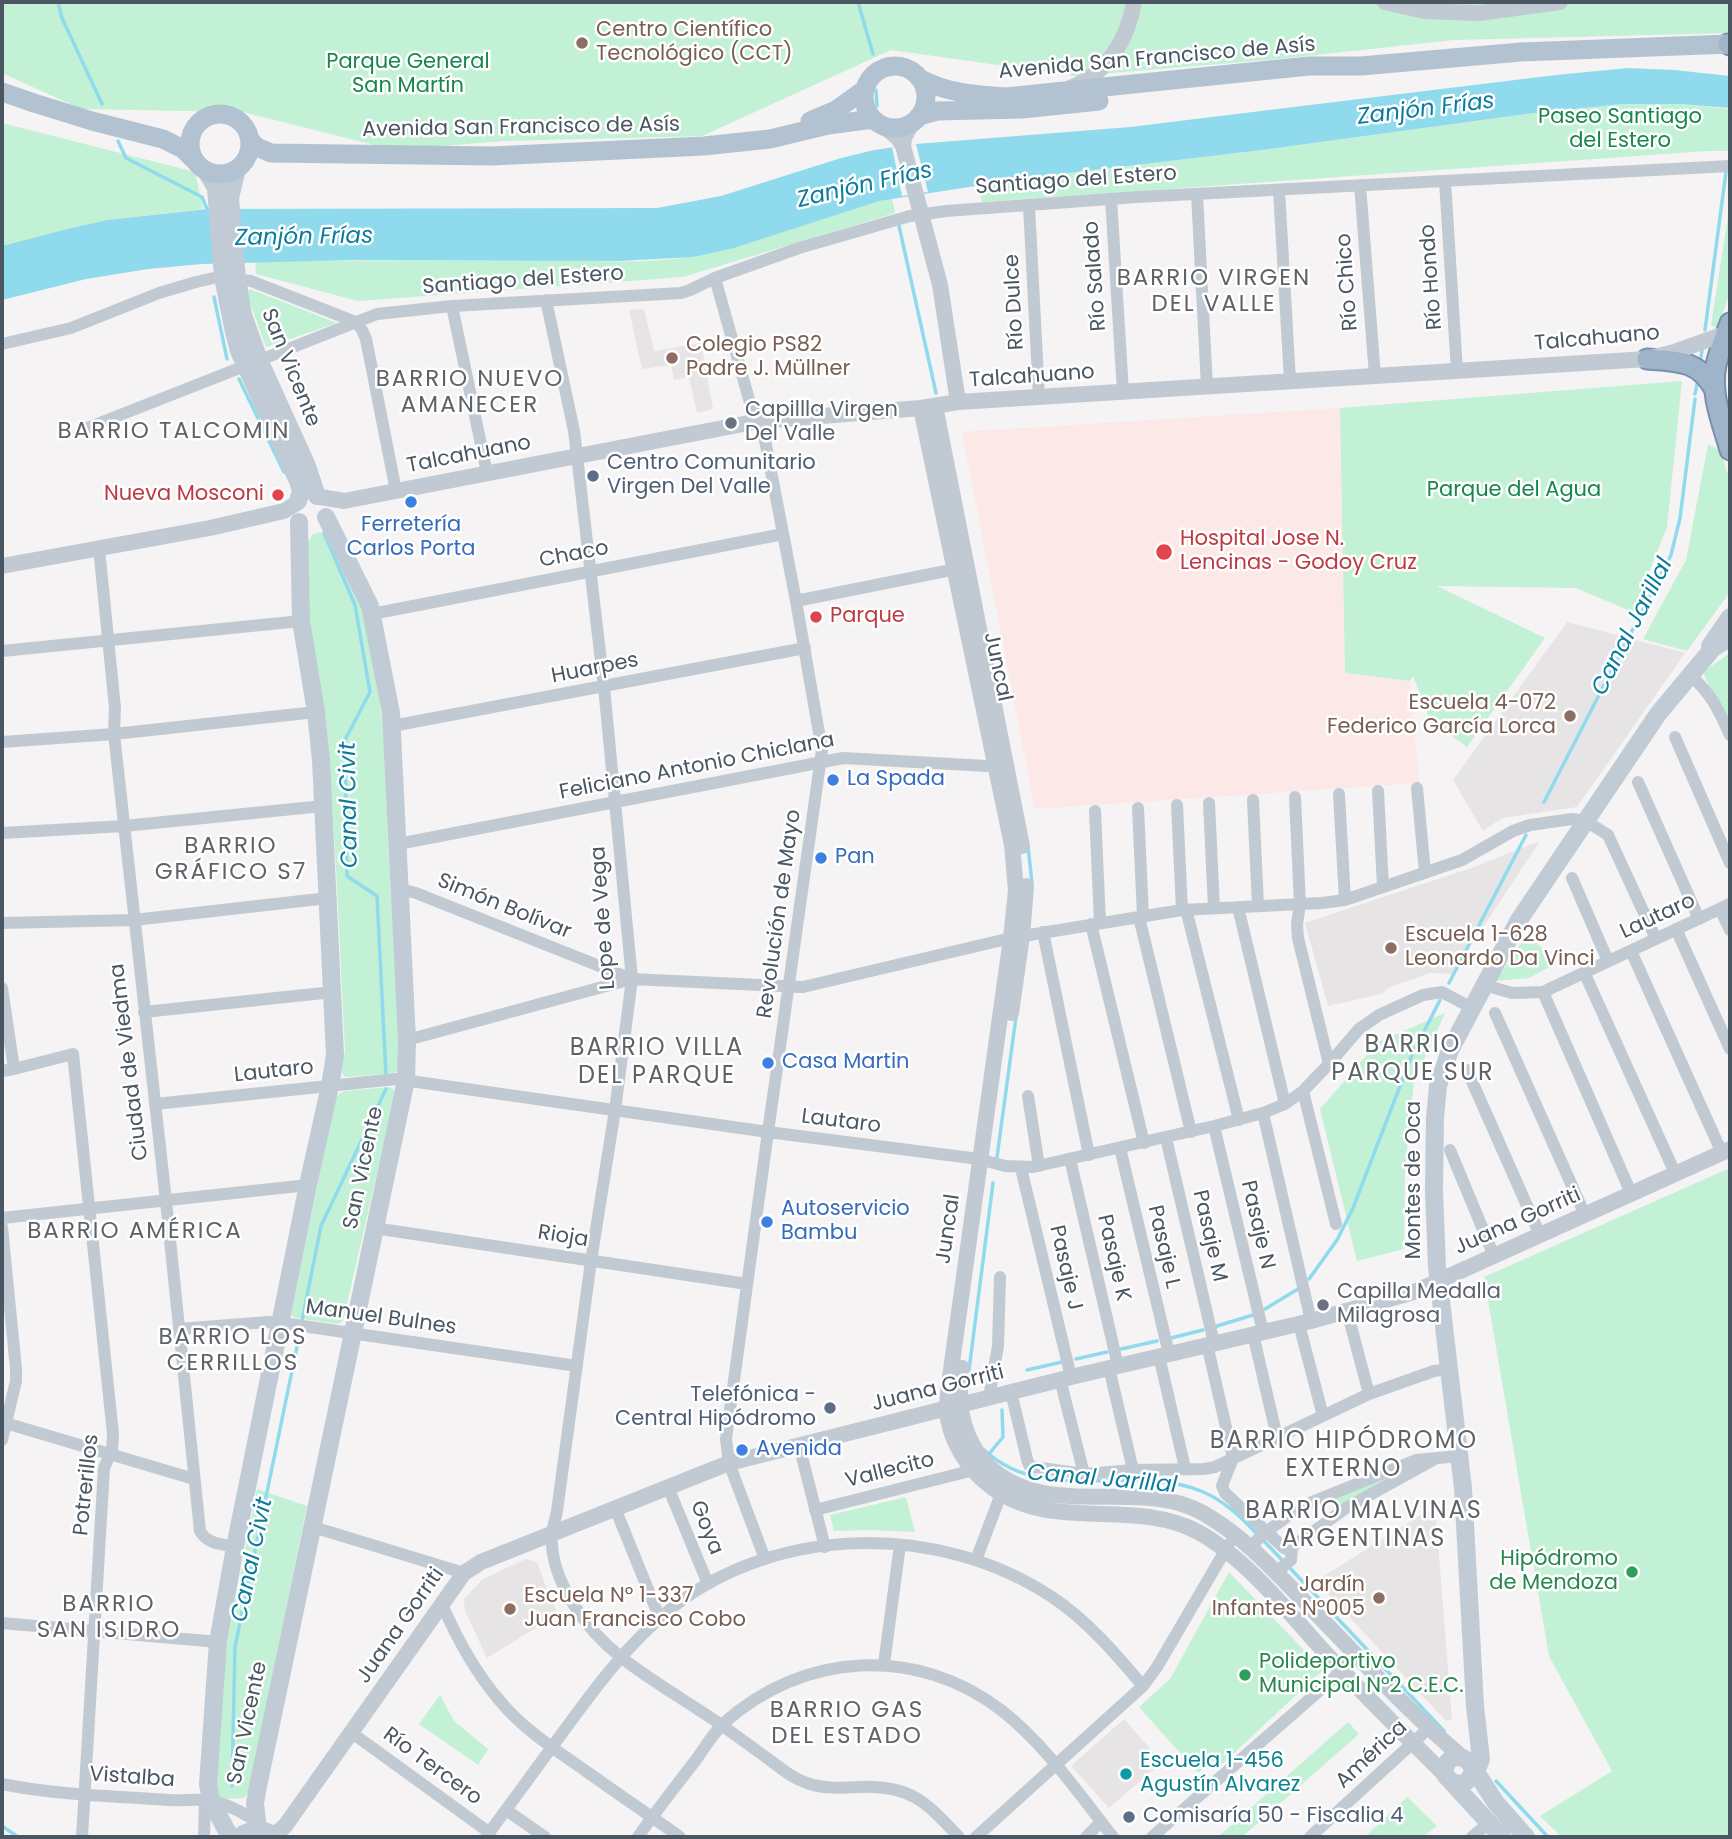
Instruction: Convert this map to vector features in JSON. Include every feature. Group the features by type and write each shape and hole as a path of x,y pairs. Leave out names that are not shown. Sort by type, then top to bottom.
{"highway":[{"path":"1729,330 1716,368 1715,390 1718,411 1730,450"},
{"path":"1647,359 1690,365 1706,377 1715,390"}],"main road":[{"name":"Avenida San Francisco de Asís","path":"919,78 939,87 976,96 1006,97 1308,66 1360,66 1521,52 1729,44"},
{"path":"893,66 912,71 924,86 926,99 916,120 892,128 878,122 867,110 864,100 868,81 883,68 893,66"},
{"name":"Avenida San Francisco de Asís","path":"916,120 937,111 1021,109 1309,77 1360,66"},
{"name":"Avenida San Francisco de Asís","path":"742,142 824,116 864,90"},
{"name":"Avenida San Francisco de Asís","path":"2,92 175,144 200,165 222,174 240,167 301,153"},
{"name":"Avenida San Francisco de Asís","path":"130,131 180,132 195,128 209,116 218,114 236,118 243,124 251,141 271,153 492,156 742,142 770,139 828,125 878,122"},
{"path":"195,128 190,143 200,165"},
{"path":"240,167 248,156 251,141"},
{"name":"San Vicente","path":"200,165 216,188 225,209 229,270 243,315 251,363 301,491 298,511 301,621 316,712 335,1050 218,1642 208,1800 230,1837"},
{"name":"San Vicente","path":"225,209 240,167"},
{"name":"San Vicente","path":"251,363 307,467 319,497"},
{"path":"307,495 319,497 326,505 326,516 323,522 308,527 298,511 307,495"},
{"name":"San Vicente","path":"266,1831 255,1804 257,1791 406,1080 407,1040 392,726 367,598 326,516"},
{"name":"Montes de Oca","path":"1690,675 1730,617"},
{"name":"Montes de Oca","path":"1476,1714 1462,1745 1460,1767 1481,1759 1463,1488 1438,1280 1434,1190 1438,1086 1450,1050 1519,920 1658,714 1713,648 1730,638"},
{"path":"1460,1767 1489,1823 1502,1837"},
{"path":"1460,1767 1526,1837"},
{"path":"239,1837 248,1832 266,1831"}],"street":[{"path":"1056,92 1082,83 1112,57 1132,18 1134,2"},
{"path":"1385,2 1424,11 1479,13 1560,2"},
{"path":"2,81 34,103"},
{"path":"903,146 904,138 916,120"},
{"path":"878,122 898,138 903,146 940,285 958,402"},
{"name":"Santiago del Estero","path":"82,430 383,312 681,293 799,248 920,214 1111,199 1730,166"},
{"name":"Río Hondo","path":"1445,181 1457,371"},
{"name":"Río Chico","path":"1360,185 1375,376"},
{"path":"1279,190 1290,381"},
{"path":"1197,194 1207,387"},
{"name":"Río Salado","path":"1111,199 1123,392"},
{"name":"Río Dulce","path":"1029,206 1039,397"},
{"path":"2,344 71,328 229,270 356,321 366,339 396,491"},
{"name":"Revolución de Mayo","path":"715,278 750,403 765,440 821,738 821,762 726,1439 729,1463 765,1559"},
{"name":"Lope de Vega","path":"546,300 574,430 592,571 632,979 558,1511 552,1532"},
{"path":"453,306 486,473"},
{"name":"Talcahuano","path":"319,497 344,501 759,421 928,407 958,402 1647,359 1674,352 1729,330"},
{"name":"Juncal","path":"928,407 1001,767 1016,890 1017,937 954,1407 979,1453 992,1469 1009,1481 1054,1494 1166,1499 1204,1513 1236,1534 1251,1546 1429,1728 1460,1767"},
{"name":"Talcahuano","path":"326,516 344,501"},
{"path":"2,566 298,511"},
{"name":"Chaco","path":"372,614 783,534"},
{"name":"Ciudad de Viedma","path":"99,548 115,708 114,734 200,1531 209,1541 235,1547"},
{"path":"796,601 961,568"},
{"path":"2,651 301,621"},
{"name":"Huarpes","path":"392,726 805,648"},
{"path":"1690,675 1703,686 1716,704 1730,735"},
{"path":"2,742 114,734 316,712"},
{"path":"1675,737 1730,863"},
{"name":"Feliciano Antonio Chiclana","path":"398,844 843,758 1001,767"},
{"path":"1638,782 1699,919"},
{"path":"1417,788 1425,873"},
{"path":"1378,791 1384,887"},
{"path":"1339,793 1345,900"},
{"path":"1294,797 1300,904 1298,938 1329,1064"},
{"path":"1253,800 1258,906"},
{"path":"1209,803 1214,908"},
{"path":"2,833 124,826 323,806"},
{"path":"1177,806 1184,909 1239,1119"},
{"path":"1138,808 1141,916 1191,1132"},
{"path":"1095,811 1096,924 1144,1143"},
{"path":"407,1040 632,979 803,987 1017,937 1184,909 1345,900 1462,860 1513,831 1530,825 1572,819 1586,821 1608,835 1656,939"},
{"path":"1572,878 1608,961"},
{"name":"Simón Bolívar","path":"400,889 632,979"},
{"path":"2,923 134,920 328,898"},
{"path":"1725,906 1730,930"},
{"name":"Lautaro","path":"1484,985 1512,993 1543,992 1725,906"},
{"path":"1238,907 1286,1104"},
{"path":"1676,929 1730,1049"},
{"path":"1043,932 1089,1155"},
{"path":"1631,951 1726,1151"},
{"path":"1584,972 1675,1174"},
{"path":"2,988 8,1070"},
{"path":"144,1012 333,992"},
{"name":"Lautaro","path":"155,1104 396,1079 1021,1168 1166,1138 1263,1113 1286,1104 1303,1091 1359,1029 1378,1015 1423,995 1442,992 1472,1008"},
{"path":"1543,992 1631,1193"},
{"path":"1495,1013 1585,1215"},
{"name":"Potrerillos","path":"8,1070 74,1054 113,1434 110,1454 104,1468 82,1837"},
{"path":"1467,1070 1540,1235"},
{"path":"1303,1091 1336,1224"},
{"path":"1028,1097 1039,1166"},
{"path":"1263,1113 1323,1416"},
{"name":"Pasaje N","path":"1214,1126 1277,1437"},
{"name":"Pasaje M","path":"1166,1138 1233,1458"},
{"name":"Pasaje L","path":"1120,1148 1185,1468"},
{"path":"1450,1150 1494,1256"},
{"name":"Juana Gorriti","path":"266,1831 285,1826 464,1573 481,1562 729,1463 954,1407 1003,1392 1305,1322 1414,1292 1726,1151"},
{"name":"Pasaje K","path":"1070,1159 1133,1470"},
{"name":"Juncal","path":"985,1161 960,1378 950,1428 956,1444 974,1470 986,1483 1019,1503 1046,1510 1088,1515 1144,1516 1173,1521 1198,1532 1250,1571 1413,1744 1460,1767"},
{"name":"Pasaje J","path":"1021,1168 1084,1474"},
{"path":"2,1218 308,1185"},
{"path":"2,1227 16,1369 16,1381 4,1422 2,1440"},
{"name":"Rioja","path":"374,1228 747,1284"},
{"path":"1000,1277 998,1346 1003,1392 1029,1465 1084,1474 1204,1469 1369,1394 1434,1371 1449,1369"},
{"path":"1347,1311 1369,1394"},
{"name":"Manuel Bulnes","path":"179,1329 282,1323 577,1366"},
{"path":"960,1378 975,1389 1003,1392"},
{"path":"4,1422 194,1479"},
{"path":"799,1446 825,1546"},
{"path":"1251,1546 1266,1532 1311,1502 1416,1460 1460,1456"},
{"path":"1233,1458 1222,1486 1225,1493 1284,1548 1291,1551"},
{"path":"1280,1576 1282,1567 1290,1560 1292,1547 1346,1508 1423,1468 1436,1458"},
{"name":"Vallecito","path":"816,1510 974,1470"},
{"name":"Goya","path":"668,1487 708,1584"},
{"path":"976,1560 1001,1494"},
{"path":"615,1508 660,1619"},
{"path":"313,1527 464,1573"},
{"path":"552,1532 555,1556 567,1593 579,1614 595,1633 621,1657 793,1777 807,1784 838,1788 886,1787 910,1794 925,1803 959,1837"},
{"path":"976,1837 1143,1686 1236,1534"},
{"path":"488,1835 579,1709 621,1657 685,1599 736,1570 765,1559 825,1546 861,1543 941,1551 976,1560 1018,1578 1064,1606 1093,1629 1143,1686"},
{"path":"884,1664 900,1545"},
{"path":"442,1604 464,1649 500,1703 552,1748 680,1837"},
{"path":"2,1623 218,1642"},
{"path":"638,1837 722,1725 765,1692 801,1676 842,1667 884,1664 929,1673 955,1683 1001,1710 1056,1765 1113,1837"},
{"path":"1152,1837 1341,1670"},
{"name":"América","path":"1310,1837 1429,1728"},
{"name":"Río Tercero","path":"352,1732 488,1835"},
{"name":"Vistalba","path":"2,1784 21,1788 186,1802 208,1800 235,1808 266,1831"},
{"name":"San Vicente","path":"204,1837 208,1800"},
{"name":"Río Tercero","path":"506,1810 545,1837"},
{"path":"1086,1837 1101,1822"},
{"path":"1472,1837 1489,1823"}],"shaded area":[{"name":"Colegio PS82 Padre J. Müllner","path":"644,309 654,351 701,343 713,409 697,413 689,377 674,380 671,365 642,369 629,310"},
{"name":"Hospital Jose N. Lencinas - Godoy Cruz","path":"1340,408 1345,673 1410,681 1419,783 1035,809 962,432"},
{"name":"Escuela 4-072 Federico García Lorca","path":"1567,622 1685,653 1577,807 1502,818 1483,831 1453,780"},
{"name":"Escuela 1-628 Leonardo Da Vinci","path":"1540,841 1452,974 1430,973 1388,988 1381,994 1328,1006 1305,923 1471,868"},
{"path":"1435,1506 1452,1719 1446,1721 1316,1581"},
{"name":"Escuela N° 1-337 Juan Francisco Cobo","path":"526,1559 537,1562 558,1614 487,1658 465,1611 464,1599 483,1579"},
{"path":"1124,1719 1162,1762 1109,1808 1071,1766"}],"green space":[{"name":"Parque General San Martín","path":"2,2 1730,2 1730,33 1454,40 1278,59 1076,76 891,50 702,136 504,141 394,150 243,112 81,109 2,73"},
{"name":"Paseo Santiago del Estero","path":"1650,103 1730,109 1730,151 982,202 980,193 995,184 1027,178 1262,150 1534,113"},
{"path":"2,123 195,172 203,209 107,220 2,246"},
{"path":"892,198 895,213 683,277 358,301 256,274 255,261 675,259 744,244 842,211"},
{"path":"1730,204 1730,293 1717,328 1711,325"},
{"path":"250,289 337,323 266,347 246,292"},
{"name":"Parque del Agua","path":"1682,381 1667,527 1633,612 1576,588 1437,586 1545,638 1467,747 1430,720 1413,676 1410,681 1345,673 1340,408"},
{"path":"1708,445 1719,449 1730,480 1730,592 1687,651 1643,639 1686,560"},
{"path":"324,533 362,604 384,728 400,1066 398,1071 393,1073 346,1077 341,1069 345,1052 327,729 308,626 308,542 313,534"},
{"path":"1730,653 1730,735 1703,672"},
{"path":"1527,934 1557,963 1529,978 1496,981"},
{"path":"1445,1013 1414,1081 1405,1171 1404,1249 1357,1261 1320,1109 1378,1042"},
{"path":"390,1087 395,1095 343,1321 338,1324 296,1318 291,1314 335,1099 345,1091"},
{"name":"Hipódromo de Mendoza","path":"1730,1168 1730,1837 1562,1837 1540,1816 1612,1771 1549,1656 1484,1277"},
{"path":"1409,1469 1336,1507 1333,1499"},
{"path":"257,1489 307,1506 248,1794 244,1798 225,1799 219,1797 215,1788 225,1654"},
{"path":"906,1497 915,1532 834,1531 830,1515"},
{"name":"Polideportivo Municipal N°2 C.E.C.","path":"1229,1572 1323,1670 1220,1766 1212,1760 1198,1773 1139,1707 1170,1679"},
{"path":"440,1695 454,1721 488,1749 478,1765 419,1724"},
{"path":"1348,1722 1359,1734 1242,1837 1218,1837"},
{"path":"1407,1797 1437,1826 1422,1837 1365,1837"}],"water":[{"name":"Zanjón Frías","path":"1628,68 1730,76 1730,108 1681,104 1623,104 1027,178 879,201 734,248 693,257 620,261 352,260 202,264 86,279 2,300 2,246 107,220 207,209 657,208 721,196 874,150 916,144 1130,127"}],"pier":[{"path":"916,144 928,192 902,196 892,147"}],"waterway":[{"name":"Canal Civit","path":"58,2 62,18 102,104"},
{"path":"858,2 873,54"},
{"path":"876,90 877,106"},
{"name":"Canal Civit","path":"118,141 126,158 202,197 207,209"},
{"path":"1705,330 1726,172"},
{"path":"899,226 936,393"},
{"name":"Canal Civit","path":"214,297 227,359"},
{"name":"Canal Jarillal","path":"1700,362 1702,351"},
{"name":"Canal Civit","path":"239,379 284,472"},
{"name":"Canal Jarillal","path":"1695,394 1698,380"},
{"name":"Canal Jarillal","path":"1544,802 1671,555 1680,518 1695,399"},
{"name":"Canal Civit","path":"324,533 355,605 370,692 345,740 347,876 377,896 386,1076"},
{"name":"Canal Jarillal","path":"1449,983 1526,835"},
{"path":"1028,846 1032,883"},
{"path":"1309,1279 1337,1240 1353,1208 1412,1055 1440,1000"},
{"path":"997,1157 1016,1017"},
{"name":"Canal Civit","path":"302,1321 321,1226 386,1089"},
{"path":"969,1370 993,1183"},
{"path":"1265,1309 1298,1289"},
{"path":"1217,1326 1253,1315"},
{"path":"1171,1338 1203,1330"},
{"name":"Canal Civit","path":"232,1786 235,1647 299,1337"},
{"path":"1121,1349 1157,1341"},
{"path":"1076,1359 1107,1352"},
{"path":"1027,1370 1062,1362"},
{"name":"Canal Jarillal","path":"989,1454 1003,1437 1002,1410"},
{"name":"Canal Jarillal","path":"984,1450 1008,1467 1034,1476 1061,1480 1146,1480 1174,1483 1201,1491 1231,1509 1256,1533"},
{"path":"1262,1539 1283,1561"},
{"name":"Canal Jarillal","path":"1289,1567 1444,1731"},
{"name":"Canal Jarillal","path":"1496,1781 1548,1837"},
{"path":"2,1826 18,1837"}],"place":[{"name":"Centro Científico Tecnológico (CCT)","path":"582,43"},
{"name":"Colegio PS82 Padre J. Müllner","path":"672,358"},
{"name":"Capillla Virgen Del Valle","path":"731,423"},
{"name":"Centro Comunitario Virgen Del Valle","path":"593,476"},
{"name":"Nueva Mosconi","path":"278,495"},
{"name":"Ferretería Carlos Porta","path":"411,502"},
{"name":"Hospital Jose N. Lencinas - Godoy Cruz","path":"1164,552"},
{"name":"Parque","path":"816,617"},
{"name":"Escuela 4-072 Federico García Lorca","path":"1570,716"},
{"name":"La Spada","path":"833,780"},
{"name":"Pan","path":"821,858"},
{"name":"Escuela 1-628 Leonardo Da Vinci","path":"1391,948"},
{"name":"Casa Martin","path":"768,1063"},
{"name":"Autoservicio Bambu","path":"767,1222"},
{"name":"Capilla Medalla Milagrosa","path":"1323,1305"},
{"name":"Telefónica - Central Hipódromo","path":"830,1408"},
{"name":"Avenida","path":"742,1450"},
{"name":"Hipódromo de Mendoza","path":"1632,1572"},
{"name":"Jardín Infantes N°005","path":"1379,1598"},
{"name":"Escuela N° 1-337 Juan Francisco Cobo","path":"510,1609"},
{"name":"Polideportivo Municipal N°2 C.E.C.","path":"1245,1675"},
{"name":"Escuela 1-456 Agustín Alvarez","path":"1126,1774"},
{"name":"Comisaría 50 - Fiscalia 4","path":"1129,1817"}],"district":[{"name":"BARRIO VIRGEN DEL VALLE","path":"1214,292"},
{"name":"BARRIO NUEVO AMANECER","path":"470,393"},
{"name":"BARRIO TALCOMIN","path":"174,432"},
{"name":"BARRIO GRÁFICO S7","path":"231,860"},
{"name":"BARRIO PARQUE SUR","path":"1413,1060"},
{"name":"BARRIO VILLA DEL PARQUE","path":"657,1063"},
{"name":"BARRIO AMÉRICA","path":"135,1232"},
{"name":"BARRIO LOS CERRILLOS","path":"233,1351"},
{"name":"BARRIO HIPÓDROMO EXTERNO","path":"1344,1456"},
{"name":"BARRIO MALVINAS ARGENTINAS","path":"1364,1526"},
{"name":"BARRIO SAN ISIDRO","path":"109,1618"},
{"name":"BARRIO GAS DEL ESTADO","path":"847,1724"}]}
